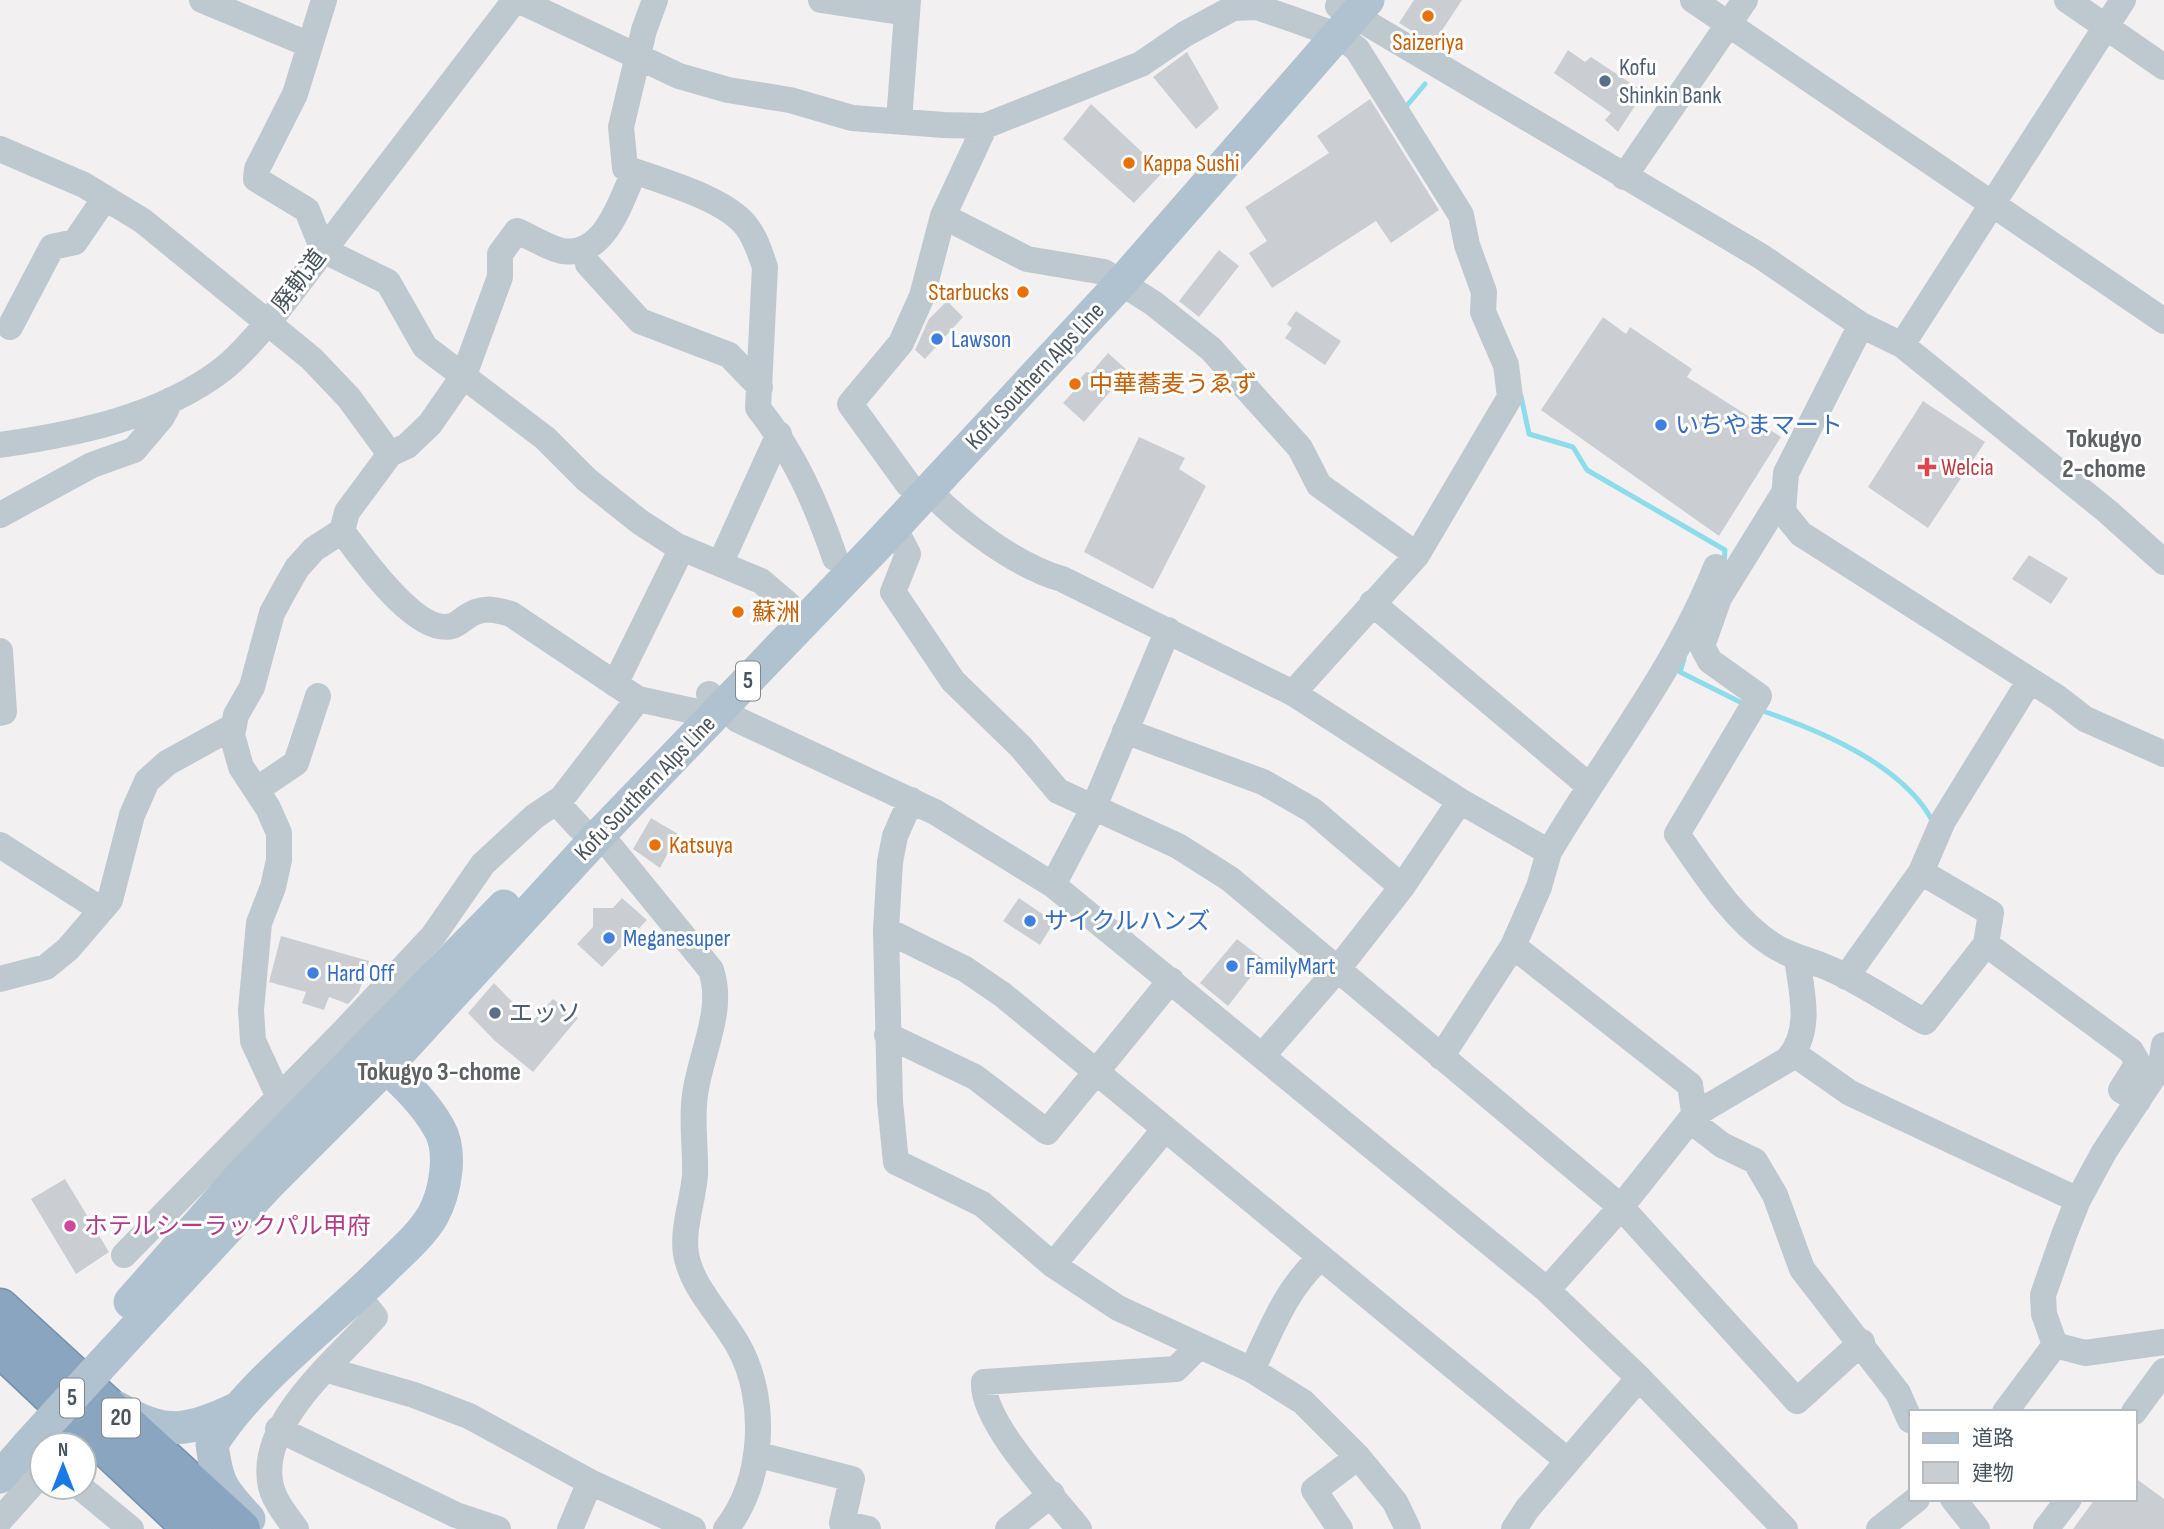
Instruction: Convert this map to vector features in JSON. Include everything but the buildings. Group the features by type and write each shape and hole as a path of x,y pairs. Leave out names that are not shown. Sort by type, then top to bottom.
{"highway":[{"name":"20","path":"0,1308 241,1529"},
{"name":"20","path":"9,1358 193,1529"}],"main road":[{"name":"Kofu Southern Alps Line","path":"708,704 789,605 835,558 918,487 1112,278 1344,15"},
{"name":"Kofu Southern Alps Line","path":"0,1477 107,1344 270,1184 365,1048 590,831 708,704 894,527 918,487"},
{"path":"258,1529 222,1490 215,1471 212,1444 236,1409 357,1296 432,1216 444,1186 444,1150 440,1129 415,1097 365,1048"},
{"path":"92,1392 141,1422 162,1429 208,1422 236,1409"}],"street":[{"path":"202,0 310,45"},
{"path":"324,0 295,94 257,169 256,179 290,197 307,210 323,250 388,282 425,347 464,375 495,403 545,438 587,480 640,522 682,548 761,581 789,605"},
{"path":"517,0 679,76 728,90 790,100 852,118 985,126 1141,64 1185,34 1233,8 1257,7 1344,15 1762,257 1861,325 1902,345 2107,511 2164,562"},
{"name":"廃軌道","path":"0,445 101,425 171,400 225,368 268,323 517,0"},
{"path":"655,0 621,127 625,168 731,212 747,226 765,267 758,408 779,434 819,511 835,558"},
{"path":"821,0 908,6 899,121"},
{"path":"1693,0 2164,321"},
{"path":"1624,177 1745,0"},
{"path":"2067,0 2164,67"},
{"path":"1902,345 2123,0"},
{"path":"1293,693 1417,555 1510,397 1506,365 1483,312 1483,292 1467,244 1461,215 1357,49 1344,15"},
{"path":"985,126 943,216 922,296 901,343 850,404 918,487 1035,572 1062,579 1293,693 1460,801 1549,852"},
{"path":"0,149 83,185 143,221 312,359 349,398 390,454"},
{"path":"279,1097 253,1041 251,1010 259,923 273,887 279,860 279,833 241,767 233,735 236,716 252,687 272,613 297,568 314,549 342,531 347,512 390,454 407,446 430,424 464,375 472,345 500,277 500,254 517,231 562,251 580,250 608,230 634,172"},
{"path":"10,327 52,247 75,242 105,198"},
{"path":"943,216 1027,259 1112,278 1153,303 1211,349 1300,448 1319,485 1417,555"},
{"path":"588,264 640,321 729,355 760,387"},
{"path":"1861,325 1786,473 1782,496 1783,512 1801,534 2030,680 2085,719 2164,754"},
{"path":"0,515 92,465 134,450 162,417 171,400"},
{"path":"720,564 779,434"},
{"path":"1782,496 1719,597 1702,646 1710,661 1752,707 1677,834 1717,892 1769,943 1797,959 1820,964 1846,977 1925,1022 1986,944 1992,913 1925,861"},
{"path":"894,527 908,554 893,592 953,681 1021,747 1058,790 1178,846 1230,879 1620,1208 1797,1401 1862,1342"},
{"path":"342,531 381,581 420,618 440,627 453,626 474,612 489,608 511,614 638,699 708,704 911,800 1053,885 1547,1290 1639,1378 1784,1529"},
{"path":"615,684 682,548"},
{"path":"1441,1057 1513,946 1549,852 1588,785 1664,674 1716,567"},
{"path":"1372,603 1588,785"},
{"path":"1053,885 1093,808 1168,630"},
{"path":"0,651 4,712 0,713"},
{"path":"1846,977 1925,861 1943,821 2030,680"},
{"path":"256,790 296,763 317,696"},
{"path":"124,1255 279,1097 365,1048 433,936 483,864 535,816 556,802 638,699"},
{"path":"0,979 46,967 68,949 110,900 132,815 147,781 167,763 234,726"},
{"path":"1125,731 1275,789 1312,810 1402,887"},
{"path":"911,800 892,849 886,930 887,1035 896,1163 982,1204 1053,1265 1118,1308 1251,1370 1303,1402 1358,1457 1395,1502 1408,1529"},
{"path":"1262,1055 1337,970 1402,887 1460,801"},
{"path":"556,802 590,831 711,970 717,986 716,1007 694,1097 695,1177 686,1254 691,1271 740,1347 759,1412 756,1454 736,1517 726,1529"},
{"path":"0,845 100,909"},
{"path":"886,930 965,969 1003,995 1319,1259 1568,1461"},
{"path":"1986,944 2131,1051 2138,1063 2132,1097"},
{"path":"1513,946 1690,1085 1696,1125 1722,1145 1755,1161 1775,1195 1802,1269 1862,1342 1898,1393 1909,1418"},
{"path":"1547,1290 1620,1208 1695,1115 1793,1053 1804,1029 1804,1002 1797,959"},
{"path":"887,1035 975,1077 1047,1132 1171,980"},
{"path":"2006,1410 2049,1352 2043,1296 2071,1196 2104,1152 2132,1097 2161,1065 2164,1045"},
{"path":"1793,1053 1850,1093 2071,1196"},
{"path":"1053,1265 1164,1130"},
{"path":"1251,1370 1287,1296 1319,1259"},
{"path":"296,1529 279,1504 270,1482 278,1429 298,1401 375,1317 357,1296"},
{"path":"2049,1352 2085,1353 2164,1342"},
{"path":"1079,1529 994,1421 983,1395 984,1382 1176,1369 1198,1347"},
{"path":"328,1370 414,1395 469,1416 590,1482 693,1529"},
{"path":"2135,1410 2164,1371"},
{"path":"1514,1529 1639,1378"},
{"path":"278,1429 456,1515 498,1529"},
{"path":"0,1520 21,1449"},
{"path":"756,1454 852,1479 842,1523 868,1529"},
{"path":"1340,1529 1314,1490 1358,1457"},
{"path":"570,1529 590,1482"},
{"path":"1008,1529 1052,1494"},
{"path":"97,1501 131,1529"},
{"path":"1879,1529 1914,1501"},
{"path":"1954,1501 1977,1529"},
{"path":"2046,1529 2067,1501"}],"waterway":[{"path":"1405,108 1425,84"},
{"path":"1521,396 1529,434 1573,447 1587,470 1725,550 1724,564"},
{"path":"1684,659 1680,672 1744,704"},
{"path":"1760,710 1832,739 1880,766 1919,801 1933,822"}],"place":[{"name":"Saizeriya","path":"1428,16"},
{"name":"Kofu Shinkin Bank","path":"1605,81"},
{"name":"Kappa Sushi","path":"1129,163"},
{"name":"Starbucks","path":"1023,292"},
{"name":"Lawson","path":"937,339"},
{"name":"中華蕎麦うゑず","path":"1075,384"},
{"name":"いちやまマート","path":"1661,425"},
{"name":"Welcia","path":"1927,467"},
{"name":"蘇洲","path":"738,612"},
{"name":"Katsuya","path":"655,845"},
{"name":"サイクルハンズ","path":"1030,921"},
{"name":"Meganesuper","path":"609,938"},
{"name":"FamilyMart","path":"1232,966"},
{"name":"Hard Off","path":"313,973"},
{"name":"エッソ","path":"495,1013"},
{"name":"ホテルシーラックパル甲府","path":"70,1226"}],"district":[{"name":"Tokugyo 2-chome","path":"2104,454"},
{"name":"Tokugyo 3-chome","path":"439,1072"}]}
